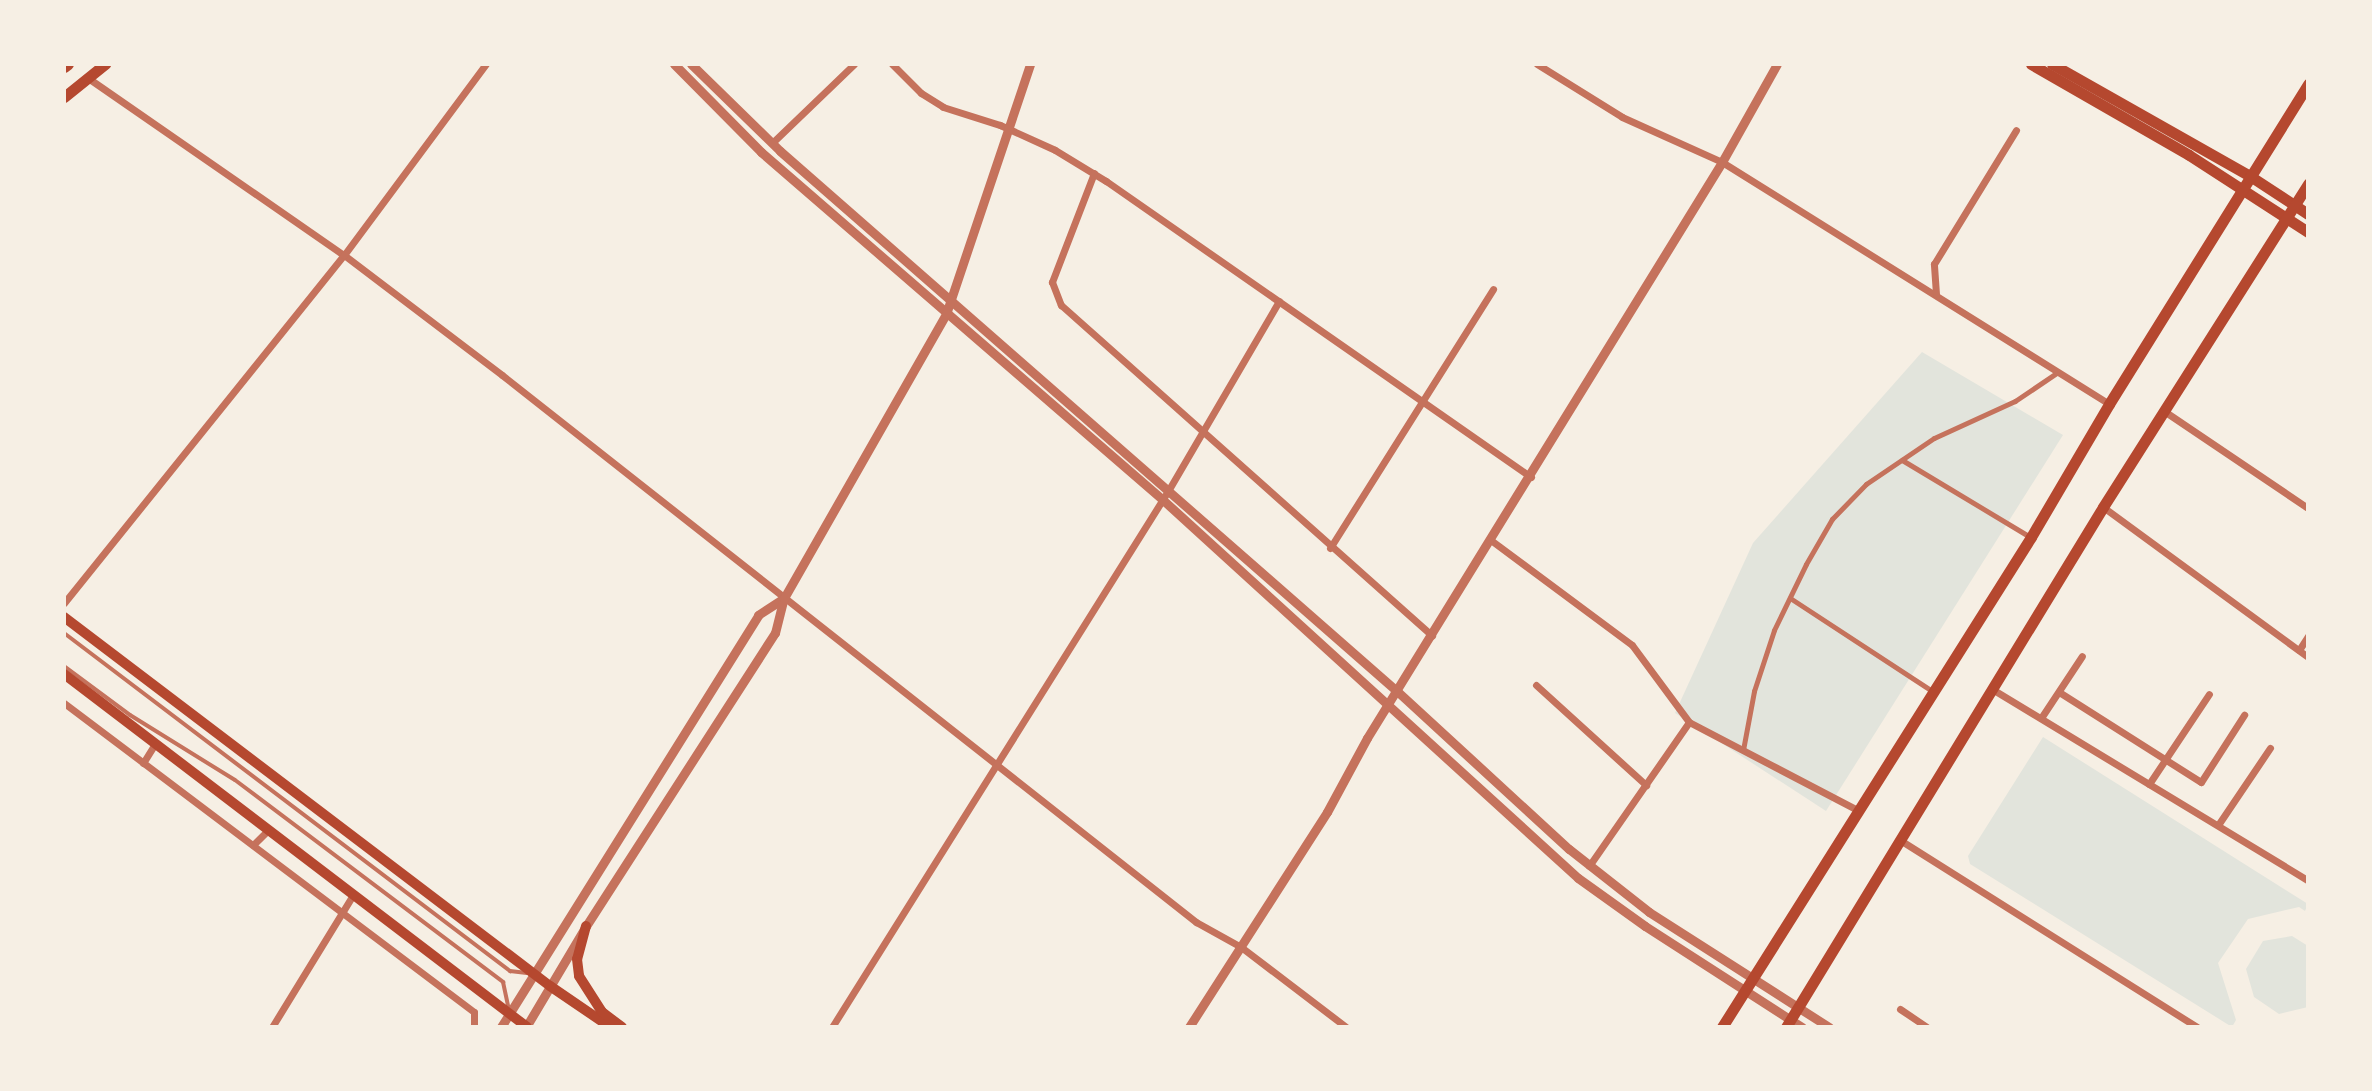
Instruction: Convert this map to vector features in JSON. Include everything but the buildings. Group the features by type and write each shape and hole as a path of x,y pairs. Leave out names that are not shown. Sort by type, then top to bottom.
{"main road":[{"path":"64,97 105,64"},
{"path":"2031,64 2242,189 2308,232"},
{"path":"2052,64 2250,176 2308,214"},
{"path":"1722,1027 2031,537 2109,404 2308,84"},
{"path":"1788,1024 2103,507 2308,184"},
{"path":"64,617 550,986 610,1027"},
{"path":"64,674 527,1027"},
{"path":"586,926 577,959 579,976 602,1012 622,1027"}],"street":[{"path":"64,603 344,255 486,64"},
{"path":"674,64 761,152 946,314 1398,692 1589,866 1649,912 1829,1027"},
{"path":"691,64 772,143 951,300 1165,495 1578,878 1788,1024 1802,1027"},
{"path":"772,143 854,64"},
{"path":"892,64 921,93 943,107 1055,150 1094,173 1531,477"},
{"path":"527,1027 586,926 775,633 784,598 946,314 1030,64"},
{"path":"1537,64 1622,117 1662,132 1722,162 2109,404"},
{"path":"1189,1027 1492,541 1722,162 1777,64"},
{"path":"88,78 344,255 502,375 1196,922 1241,947 1346,1027"},
{"path":"1936,294 1934,264 2016,130"},
{"path":"1094,173 1052,282 1054,294 1078,323 1432,636"},
{"path":"1330,548 1493,289"},
{"path":"832,1027 1165,495 1279,301"},
{"path":"1743,750 1754,691 1790,598 1832,519 1866,484 1934,438 2015,401 2058,372"},
{"path":"2164,411 2308,508"},
{"path":"1902,460 2031,537"},
{"path":"2103,507 2308,657"},
{"path":"1492,541 1632,645 1689,722 1859,811"},
{"path":"501,1027 758,615 784,598"},
{"path":"1790,598 1933,692"},
{"path":"2299,650 2308,636"},
{"path":"2041,718 2082,656"},
{"path":"1536,685 1646,785"},
{"path":"1992,689 2308,880"},
{"path":"2059,692 2201,782 2244,715"},
{"path":"2149,784 2209,694"},
{"path":"64,703 474,1012 474,1027"},
{"path":"1589,866 1689,722"},
{"path":"143,763 155,744"},
{"path":"2218,825 2270,748"},
{"path":"253,845 268,830"},
{"path":"1900,840 2197,1027"},
{"path":"272,1027 353,895"},
{"path":"1900,1009 1927,1027"}],"lane":[{"path":"64,633 510,971 534,973"},
{"path":"64,666 130,715 235,780 503,982 510,1013"}],"shaded area":[{"path":"1922,352 2063,435 1826,811 1675,713 1753,543"},
{"path":"2043,737 2308,904 2305,911 2299,907 2248,919 2218,963 2236,1020 2232,1027 1970,864 1968,856"},
{"path":"2292,936 2308,946 2308,1007 2279,1014 2254,997 2246,969 2263,941"}]}
